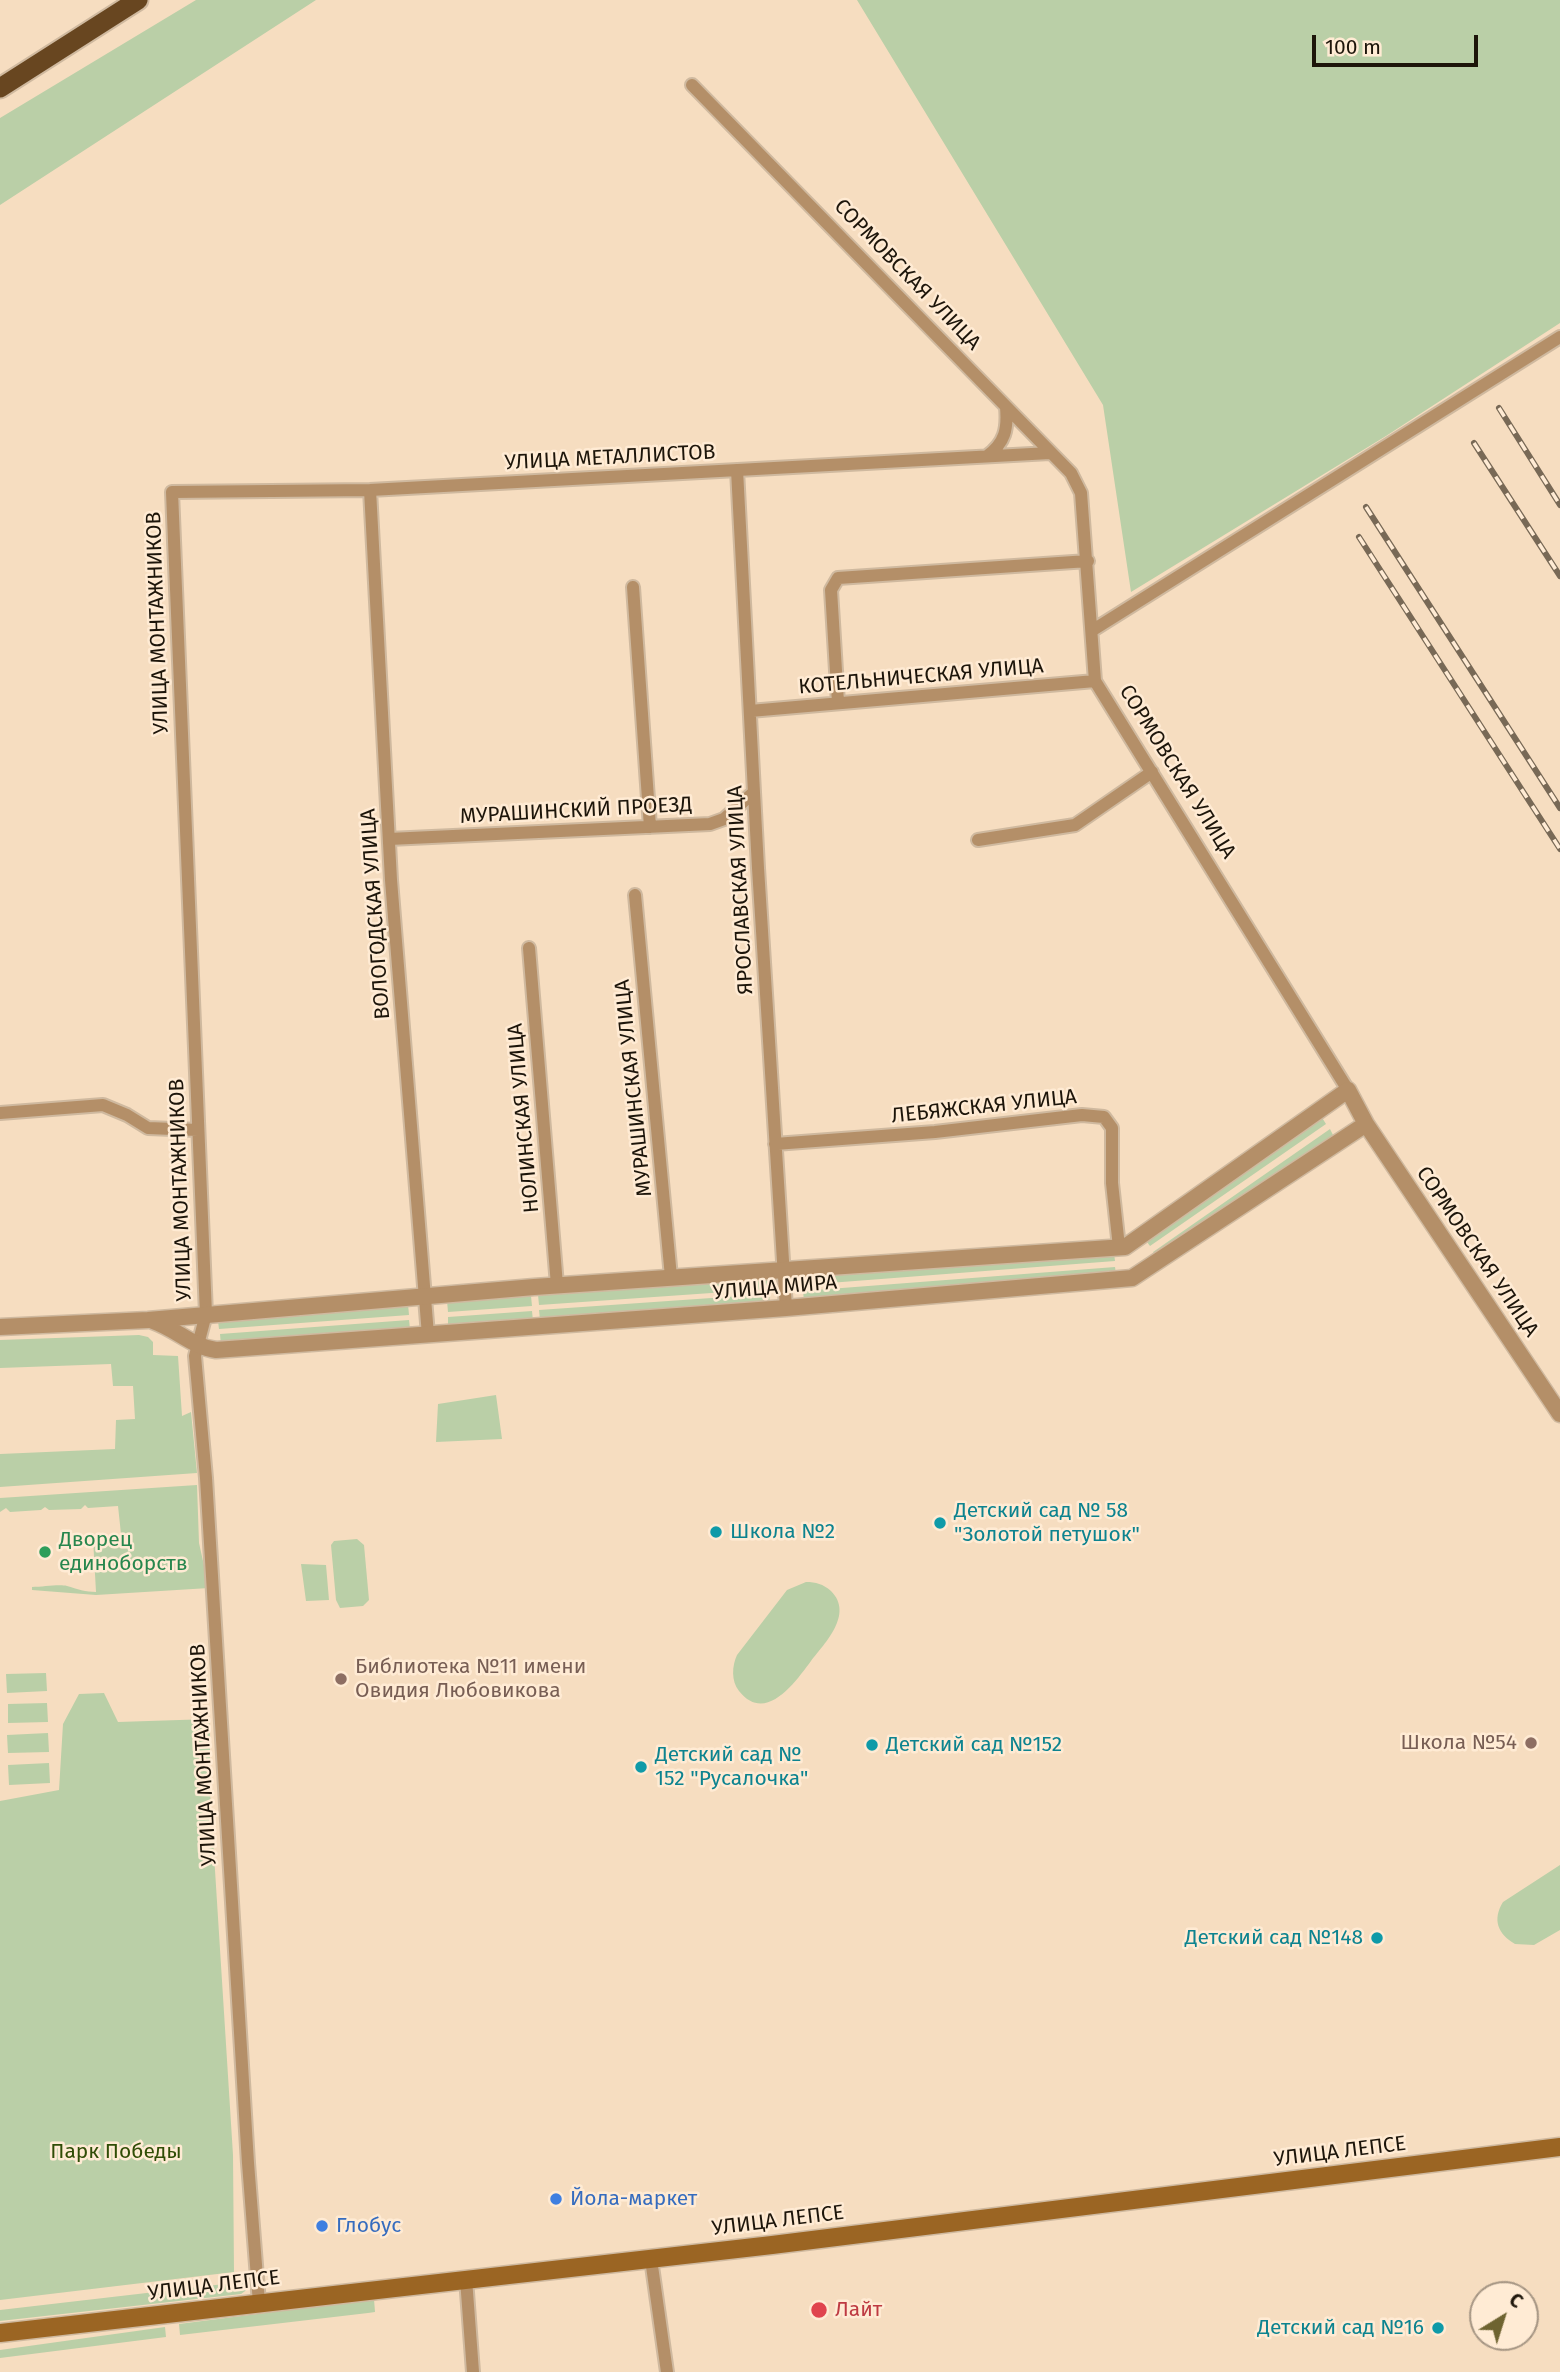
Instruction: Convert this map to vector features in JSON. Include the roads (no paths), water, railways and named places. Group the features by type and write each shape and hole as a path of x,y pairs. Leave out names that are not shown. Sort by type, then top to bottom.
{"highway":[{"path":"1,86 138,0"}],"main road":[{"name":"УЛИЦА ЛЕПСЕ","path":"0,2333 651,2259 1560,2147"}],"street":[{"name":"СОРМОВСКАЯ УЛИЦА","path":"692,85 1071,473 1081,493 1095,681 1349,1090 1366,1124 1560,1414"},
{"path":"1093,630 1560,337"},
{"path":"987,456 1000,444 1005,434 1006,407"},
{"name":"УЛИЦА МЕТАЛЛИСТОВ","path":"172,492 370,490 1050,453"},
{"name":"ЯРОСЛАВСКАЯ УЛИЦА","path":"737,470 786,1308"},
{"name":"ВОЛОГОДСКАЯ УЛИЦА","path":"370,490 389,839 428,1335"},
{"name":"УЛИЦА МОНТАЖНИКОВ","path":"172,492 206,1314 195,1356 214,1595 259,2303"},
{"path":"838,703 831,590 838,578 1088,561"},
{"path":"633,587 650,827"},
{"name":"КОТЕЛЬНИЧЕСКАЯ УЛИЦА","path":"750,711 1095,681"},
{"path":"978,840 1075,825 1152,772"},
{"name":"МУРАШИНСКИЙ ПРОЕЗД","path":"389,839 710,824 724,818 754,792"},
{"name":"МУРАШИНСКАЯ УЛИЦА","path":"635,895 671,1277"},
{"name":"НОЛИНСКАЯ УЛИЦА","path":"528,948 557,1285"},
{"name":"УЛИЦА МИРА","path":"0,1327 148,1320 557,1285 1125,1247 1349,1090"},
{"path":"0,1113 103,1105 148,1128 198,1130"},
{"name":"ЛЕБЯЖСКАЯ УЛИЦА","path":"775,1144 935,1132 1082,1115 1104,1117 1112,1128 1112,1182 1119,1247"},
{"name":"УЛИЦА МИРА","path":"148,1320 168,1326 196,1345 216,1350 786,1308 1132,1278 1366,1124"},
{"path":"651,2259 667,2372"},
{"path":"466,2279 474,2372"}],"railway":[{"path":"1499,408 1560,505"},
{"path":"1474,443 1560,576"},
{"path":"1366,507 1560,808"},
{"path":"1359,537 1560,849"}],"place":[{"name":"Детский сад № 58 \"Золотой петушок\"","path":"940,1523"},
{"name":"Школа №2","path":"716,1532"},
{"name":"Дворец единоборств","path":"45,1552"},
{"name":"Библиотека №11 имени Овидия Любовикова","path":"341,1679"},
{"name":"Школа №54","path":"1531,1743"},
{"name":"Детский сад №152","path":"872,1745"},
{"name":"Детский сад № 152 \"Русалочка\"","path":"641,1767"},
{"name":"Детский сад №148","path":"1377,1938"},
{"name":"Йола-маркет","path":"556,2199"},
{"name":"Глобус","path":"322,2226"},
{"name":"Лайт","path":"819,2310"},
{"name":"Детский сад №16","path":"1438,2328"}],"park label":[{"name":"Парк Победы","path":"116,2152"}]}
